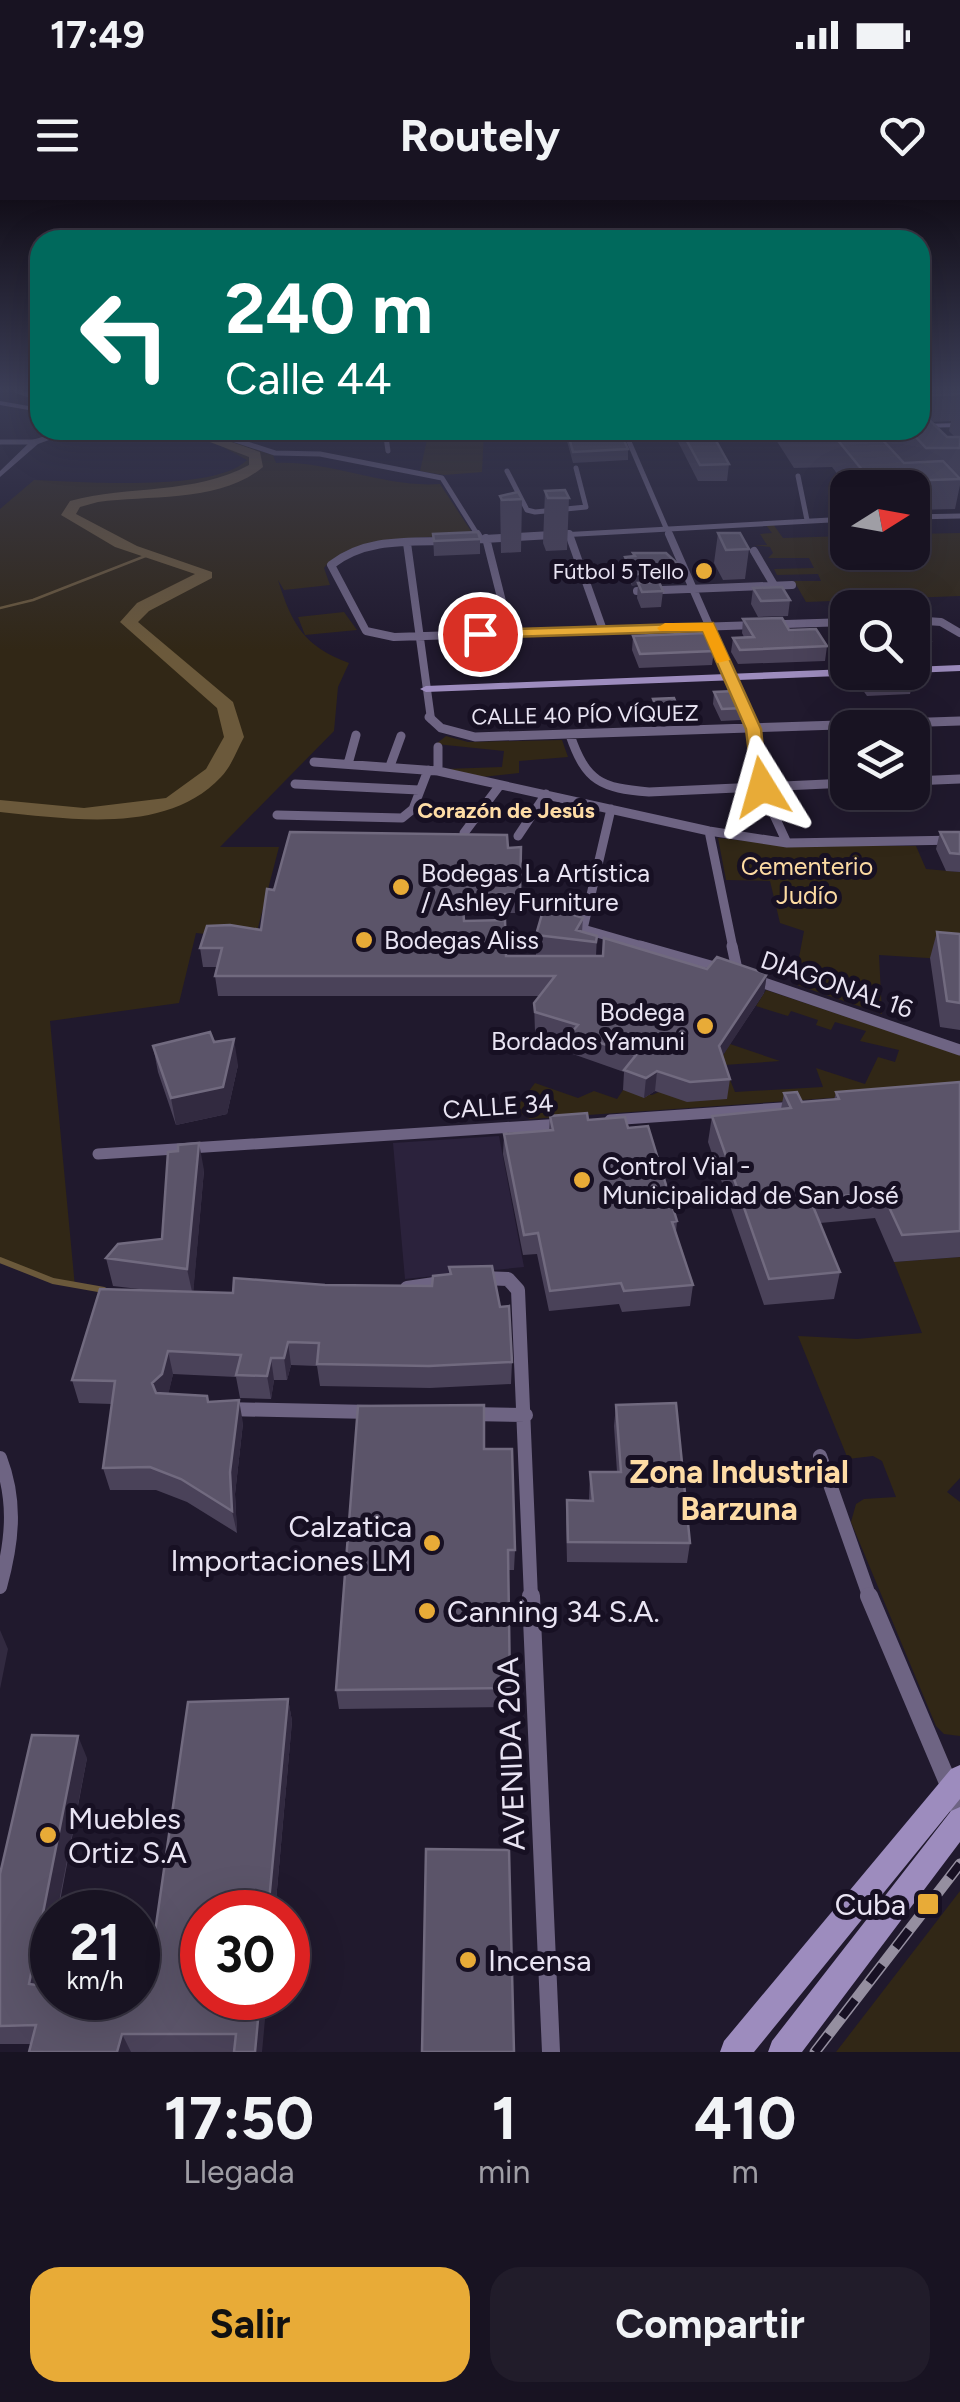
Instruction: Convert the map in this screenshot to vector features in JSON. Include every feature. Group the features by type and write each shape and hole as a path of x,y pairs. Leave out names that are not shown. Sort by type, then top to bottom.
{"main road":[{"path":"930,666 960,665"},
{"path":"729,675 830,667"},
{"path":"425,685 830,673"},
{"path":"735,2052 957,1792"},
{"path":"783,2052 960,1820"}],"street":[{"path":"439,477 483,539 510,633"},
{"path":"511,477 529,511 584,508 578,477"},
{"path":"643,477 754,729 762,787 788,843"},
{"path":"798,477 808,520"},
{"path":"562,510 602,630"},
{"path":"747,515 753,523"},
{"path":"930,517 960,516"},
{"path":"830,519 407,543 353,550 332,565 362,625 374,634 420,636 830,623"},
{"path":"407,543 425,685"},
{"path":"744,551 768,550"},
{"path":"754,551 774,585"},
{"path":"638,591 792,584"},
{"path":"930,621 942,622 960,634"},
{"name":"CALLE 40 PÍO VÍQUEZ","path":"425,685 430,719 451,732 475,737 960,721"},
{"path":"570,735 580,767 608,786 648,792 830,785"},
{"path":"348,764 356,736"},
{"path":"390,766 401,736"},
{"path":"276,815 402,818 413,808 419,790 433,770 438,747"},
{"path":"314,762 433,770 709,832 788,843 960,840"},
{"path":"930,780 960,779"},
{"path":"295,784 419,790"},
{"path":"464,833 500,785"},
{"path":"518,836 546,794"},
{"path":"413,808 474,820"},
{"name":"DIAGONAL 16","path":"611,809 583,929 738,974 960,1050"},
{"path":"709,832 738,974"},
{"name":"CALLE 34","path":"590,1122 801,1106"},
{"name":"CALLE 34","path":"98,1154 571,1123"},
{"name":"AVENIDA 20A","path":"405,1288 492,1276 508,1278 518,1290 551,2052"},
{"path":"208,1408 387,1412"},
{"path":"446,1413 526,1415"},
{"path":"820,1456 854,1559 957,1792"},
{"path":"0,1458 14,1525 0,1587"}],"shaded area":[{"path":"499,1136 524,1267 405,1279 393,1143"}],"green space":[{"path":"205,477 375,477 440,484 473,534 393,540 352,549 324,568 330,585 284,590 278,580 302,632 321,649 349,663 338,687 334,731 220,847 279,847 255,939 196,933 179,1003 50,1021 75,1287 0,1258 0,509 34,480 179,481"},
{"path":"773,524 783,538 830,537 830,570 930,570 930,534 960,533 960,596 930,597 930,590 830,590 830,601 806,602 794,581 821,581 818,574 777,575 774,569 814,568 809,558 768,558 773,553 770,547 754,545 767,545 760,534 772,533 766,525"},
{"path":"344,612 357,630 305,635 298,617"},
{"path":"446,736 468,742 562,740 568,757 519,761 519,773 482,777 445,769 502,767 504,751 436,744"},
{"name":"Cementerio Judío","path":"718,838 793,846 916,846 926,869 960,872 960,960 879,955 882,1014 794,984 804,931 780,923 770,881 726,880"},
{"path":"766,990 960,1055 960,1089 530,1119 520,1113 520,1103 535,1083 578,1098 594,1091 617,1099 623,1090 652,1095 716,1066 730,1044 780,1061 724,1065 735,1092 823,1087 816,1068 865,1084 878,1057 895,1062 899,1050 860,1041 866,1031 835,1022 831,1030 816,1025 818,1020 791,1011 788,1016 756,1006"},
{"path":"960,1257 960,1478 947,1492 960,1502 960,1736 944,1734 936,1726 851,1522 856,1504 864,1499 896,1497 882,1461 873,1456 848,1459 798,1336 857,1339 922,1333 894,1262"},
{"path":"960,1891 960,2052 836,2052"}],"building":[{"path":"565,490 569,498 548,498 545,491"},
{"path":"518,492 522,499 502,500 500,496"},
{"path":"478,532 480,539 434,541 433,534"},
{"path":"718,533 740,533 749,549 726,550"},
{"path":"633,553 666,553 680,566 633,575 625,557 635,556"},
{"path":"659,582 663,591 642,592 638,583"},
{"path":"782,587 790,600 761,601 753,588"},
{"path":"782,618 789,630 816,629 827,646 740,650 733,638 754,637 743,619"},
{"path":"705,633 714,651 640,654 633,636"},
{"path":"734,691 743,708 722,709 714,692"},
{"path":"674,698 679,711 658,711 653,699"},
{"path":"290,832 507,835 508,848 521,847 520,894 462,894 464,921 505,920 506,956 603,956 604,938 707,969 717,957 767,974 719,1046 730,1079 690,1082 657,1071 646,1078 624,1070 636,1055 571,1033 578,1025 535,1012 534,1003 555,976 215,976 222,948 200,948 207,926 261,930 267,889 274,890"},
{"path":"940,832 960,832 960,854 950,853"},
{"path":"544,907 569,910 568,913 583,918 576,930 597,936 596,942 536,935"},
{"path":"937,932 960,934 960,1003 947,1001"},
{"path":"210,1032 214,1042 234,1039 223,1087 171,1098 153,1046"},
{"path":"960,1082 960,1231 902,1235 882,1192 810,1199 840,1272 769,1279 712,1116 791,1108 784,1093 797,1092 802,1102 839,1099 836,1092"},
{"name":"Control Vial - Municipalidad de San José","path":"587,1113 588,1120 625,1117 628,1128 648,1126 677,1221 672,1222 693,1285 624,1291 621,1283 550,1291 538,1233 524,1235 504,1134 553,1130 550,1116"},
{"path":"199,1143 187,1269 106,1258 118,1244 162,1239 168,1152 178,1151 178,1145"},
{"path":"492,1266 500,1307 509,1306 512,1362 429,1366 317,1364 319,1343 288,1342 284,1358 271,1358 267,1376 236,1375 241,1355 168,1351 162,1374 152,1383 156,1393 207,1396 208,1402 239,1400 230,1472 232,1511 181,1479 150,1467 103,1468 115,1381 72,1380 100,1289 233,1293 234,1278 325,1285 432,1286 433,1276 451,1274 449,1267"},
{"path":"676,1403 690,1543 568,1542 567,1500 593,1501 590,1472 621,1472 616,1405"},
{"path":"484,1405 484,1449 512,1449 515,1550 508,1550 510,1688 336,1690 358,1406"},
{"path":"288,1699 270,1890 180,1890 180,2020 258,2020 255,2052 234,2052 236,2034 122,2034 117,2052 29,2052 36,2025 0,2026 0,1874 32,1735 78,1736 48,1890 30,1890 30,2020 160,2020 160,1897 188,1702"},
{"name":"Incensa","path":"426,1849 509,1850 514,2052 422,2052"}],"waterway":[{"path":"0,806 84,814 172,804 214,773 234,737 226,706 128,622 143,607 206,575 132,549 68,515 75,504 97,498 191,489 237,477"},
{"path":"0,608 33,600 148,555"},
{"path":"0,1260 53,1281 104,1290"}],"railway":[{"path":"815,2052 960,1864"}],"slow traffic":[{"path":"665,628 708,626 722,660"}],"place":[{"name":"Fútbol 5 Tello","path":"704,571"},
{"name":"Bodegas La Artística / Ashley Furniture","path":"401,887"},
{"name":"Bodegas Aliss","path":"364,940"},
{"name":"Bodega Bordados Yamuni","path":"705,1026"},
{"name":"Control Vial - Municipalidad de San José","path":"582,1180"},
{"name":"Calzatica Importaciones LM","path":"432,1543"},
{"name":"Canning 34 S.A.","path":"427,1611"},
{"name":"Muebles Ortiz S.A","path":"48,1835"},
{"name":"Cuba","path":"928,1904"},
{"name":"Incensa","path":"468,1960"}],"district":[{"name":"Corazón de Jesús","path":"506,810"},
{"name":"Zona Industrial Barzuna","path":"739,1490"}],"route":[{"path":"480,634 708,626 754,729 762,787"}]}
